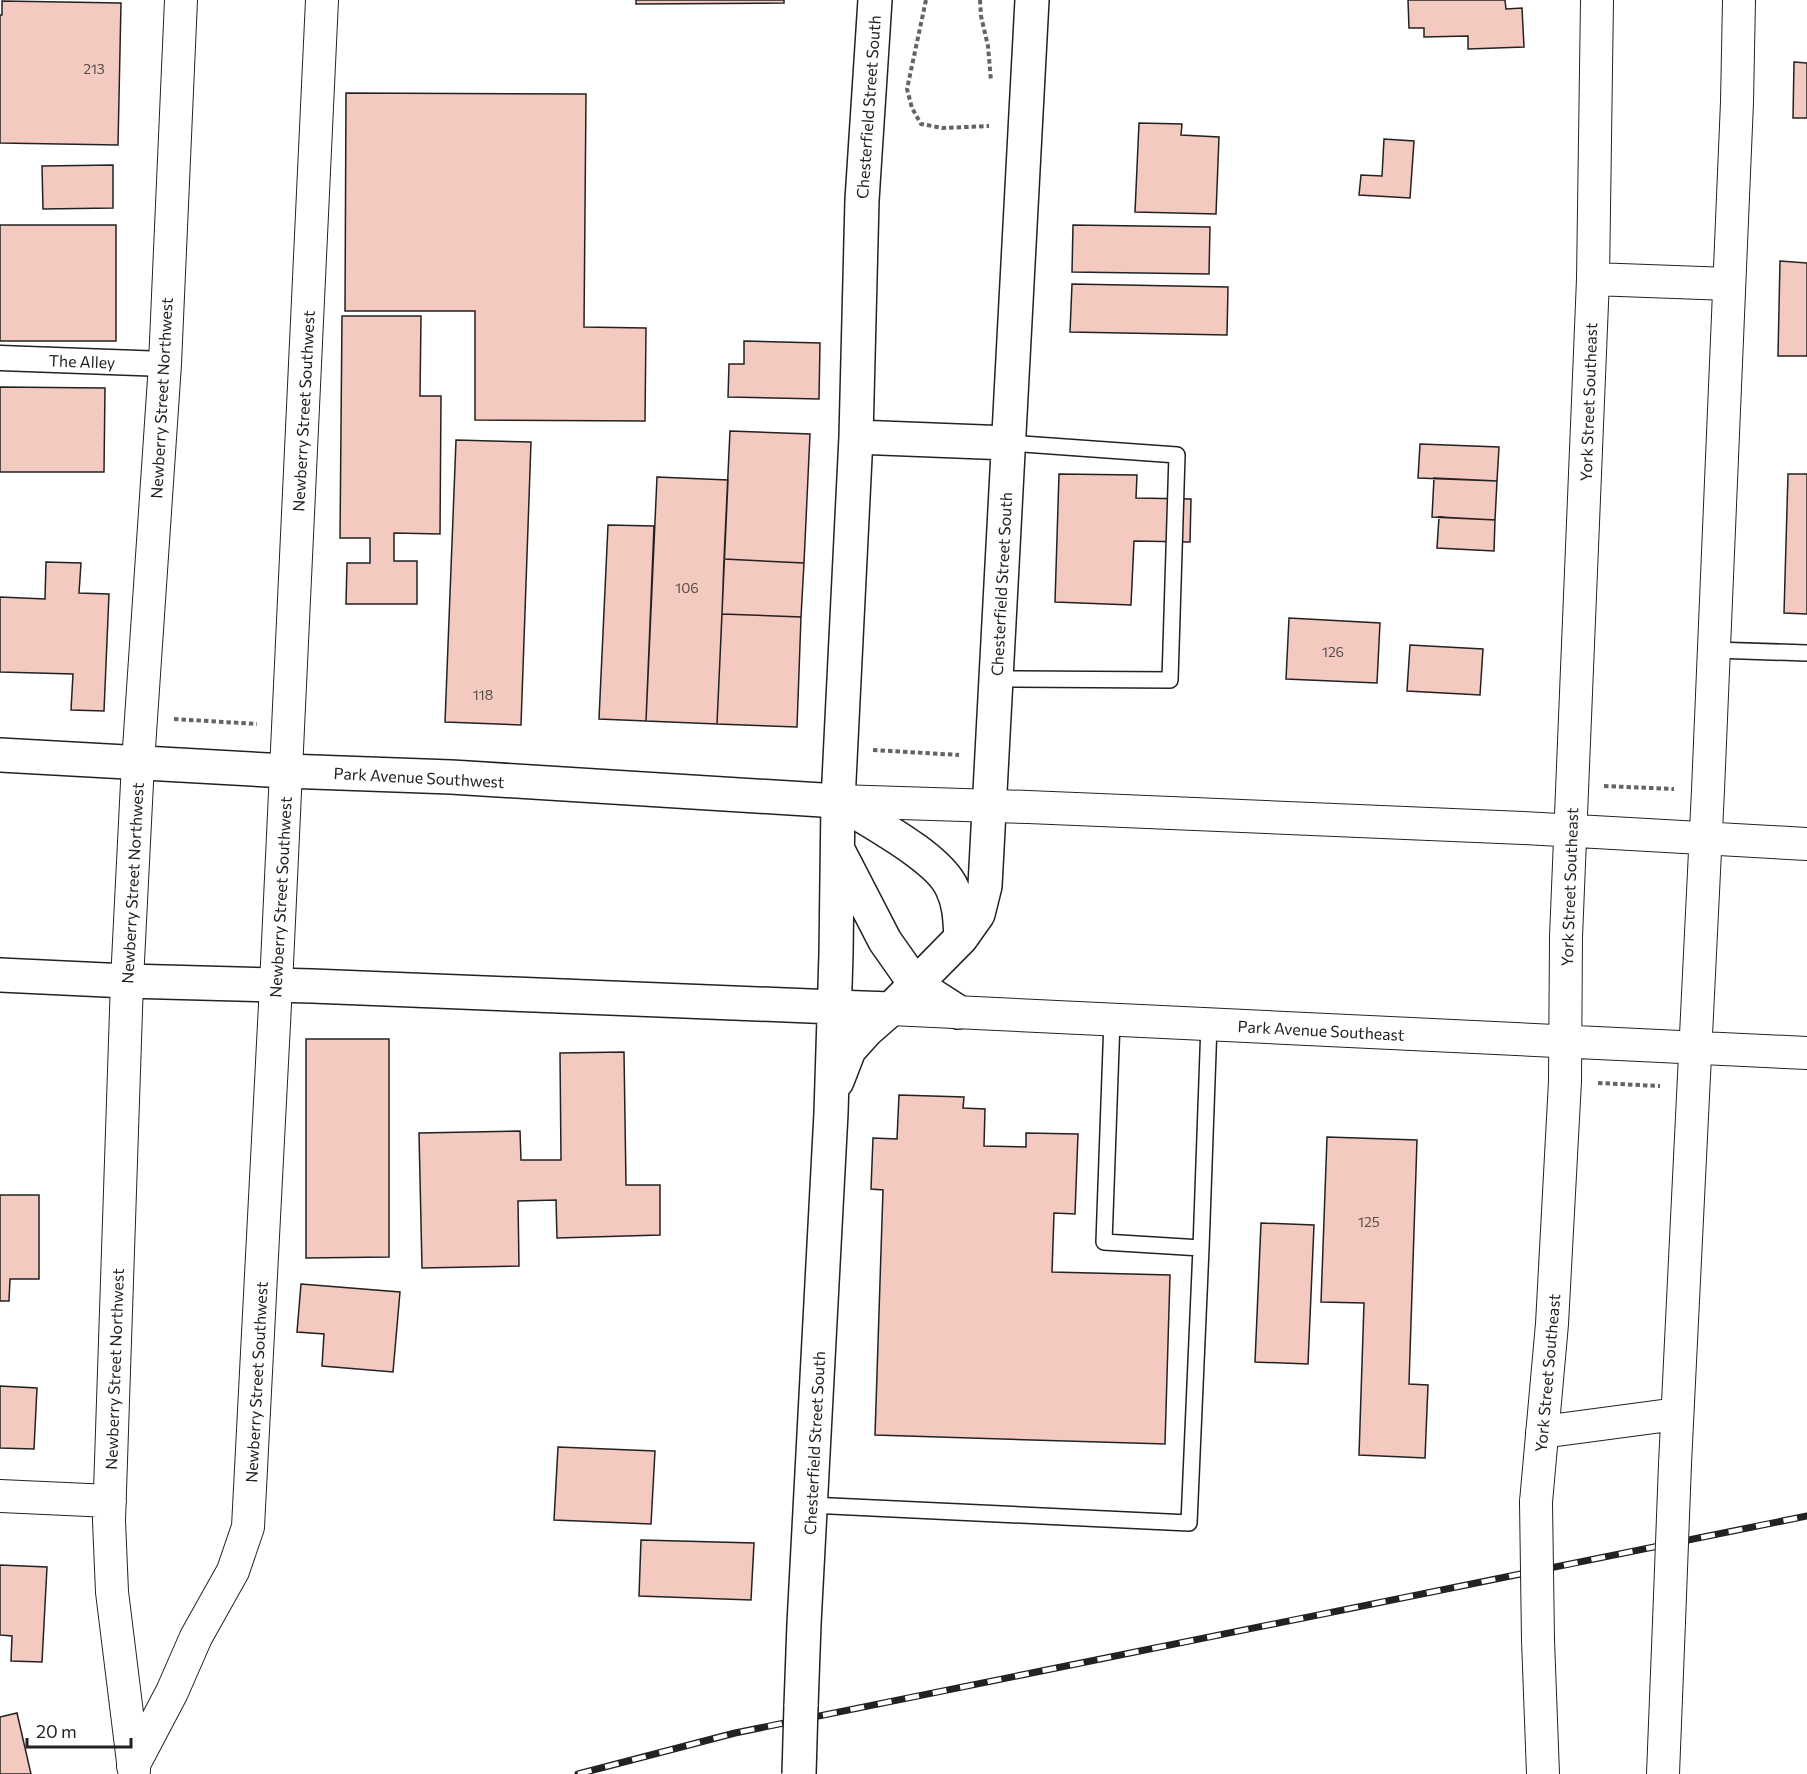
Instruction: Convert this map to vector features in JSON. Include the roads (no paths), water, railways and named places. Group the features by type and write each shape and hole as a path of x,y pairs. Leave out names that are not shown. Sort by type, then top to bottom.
{"main road":[{"name":"Chesterfield Street South","path":"799,1774 804,1624 831,1113 838,801 856,437 862,200 875,0"},
{"name":"Chesterfield Street South","path":"831,1113 838,1078 849,1050 867,1029 916,985 961,938 978,915 986,886 1032,0"},
{"path":"856,437 1008,444"},
{"name":"Park Avenue Southwest","path":"0,755 286,771 451,777 838,801"},
{"path":"838,801 924,855 938,868 952,885 959,907 961,938"},
{"path":"837,848 885,941 916,985 958,1012"},
{"path":"0,975 834,1007"},
{"name":"Park Avenue Southeast","path":"834,1007 891,1009"}],"street":[{"name":"Newberry Street Northwest","path":"134,1770 112,1592 109,1521 127,981 138,763 165,364 181,0"},
{"name":"Newberry Street Southwest","path":"134,1770 196,1637 233,1571 248,1527 322,0"},
{"name":"York Street Southeast","path":"1543,1774 1536,1502 1553,1312 1566,1081 1566,937 1593,279 1597,0"},
{"path":"1663,1774 1677,1414 1706,840 1737,102 1739,0"},
{"path":"1593,279 1729,284"},
{"name":"The Alley","path":"0,358 165,364"},
{"path":"838,801 1570,830 1706,840 1807,844"},
{"name":"Park Avenue Southeast","path":"891,1009 1807,1053"},
{"path":"1542,1432 1677,1414"},
{"path":"0,1496 110,1501"}],"lane":[{"path":"997,679 1170,680 1177,454 1008,444"},
{"path":"1714,650 1807,653"},
{"path":"1112,1020 1104,1242 1202,1248"},
{"path":"810,1505 1189,1523 1202,1248 1209,1024"}],"railway":[{"path":"578,1774 735,1733 1807,1516"}]}
